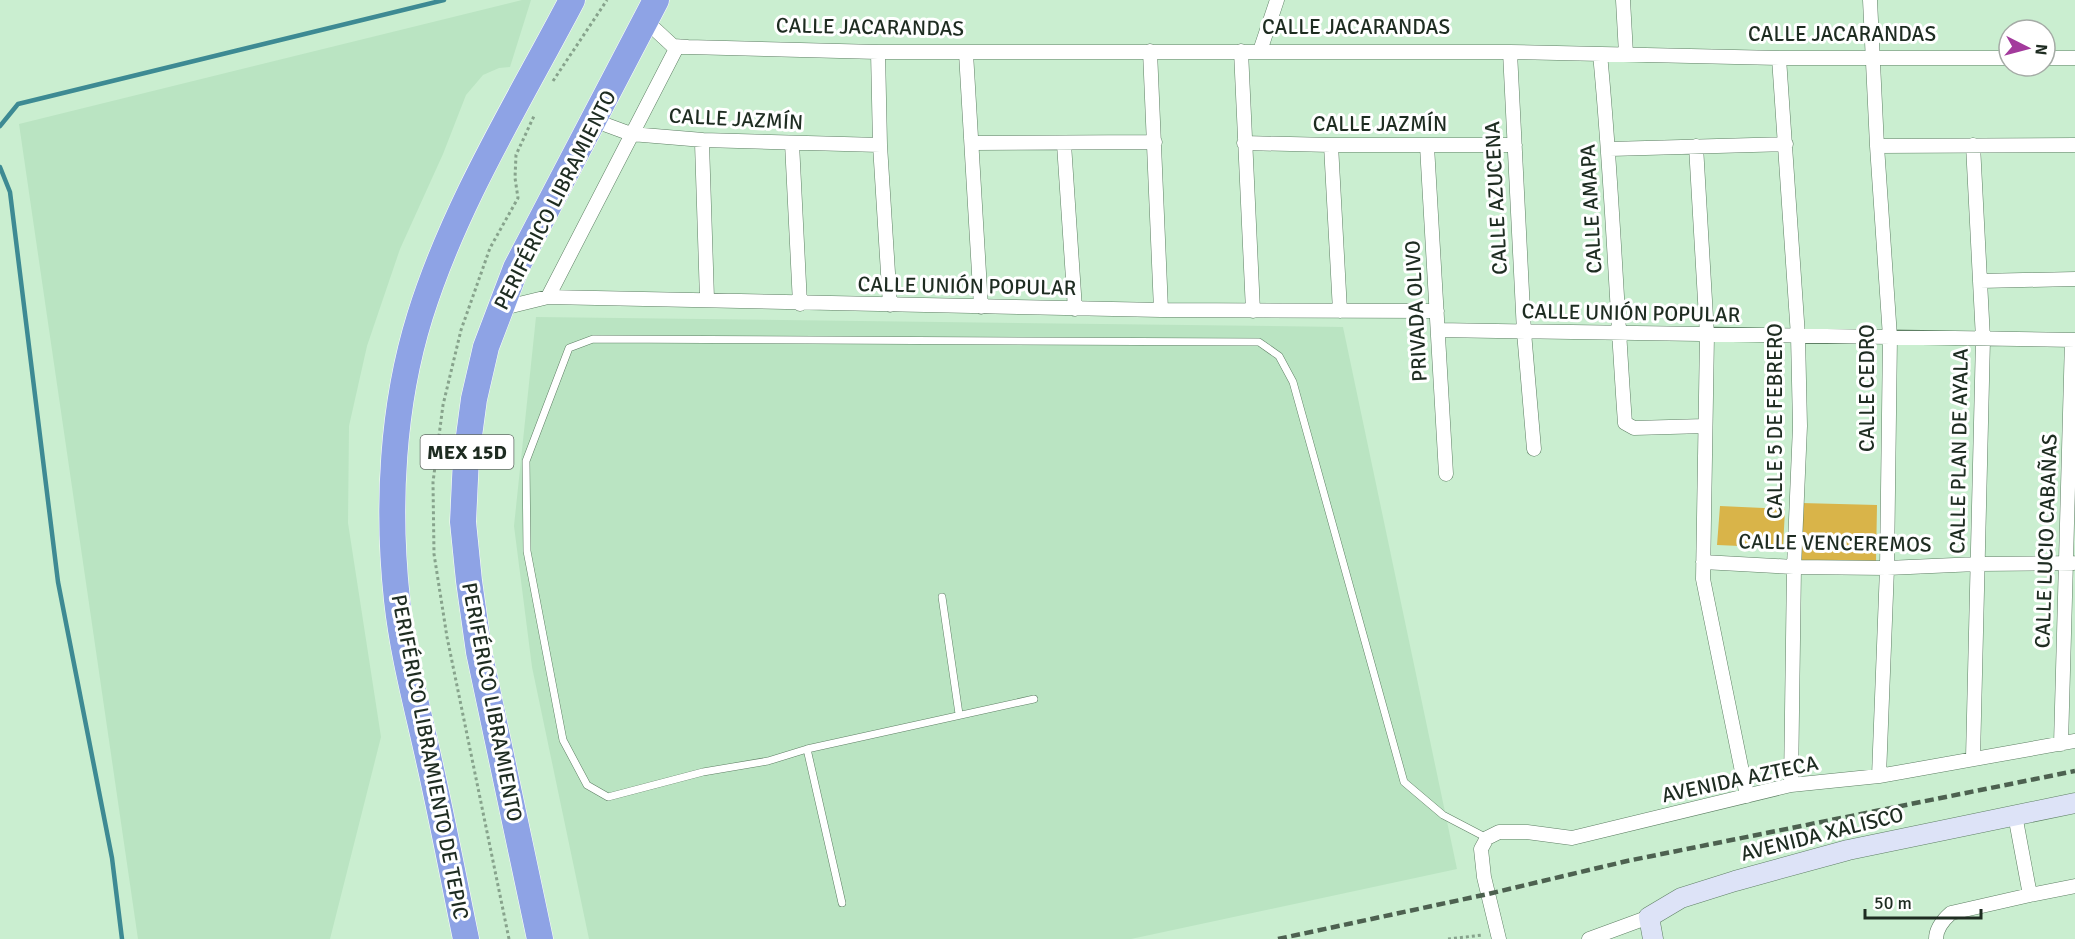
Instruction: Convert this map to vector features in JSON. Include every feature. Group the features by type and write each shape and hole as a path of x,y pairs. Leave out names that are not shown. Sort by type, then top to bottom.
{"highway":[{"name":"PERIFÉRICO LIBRAMIENTO DE TEPIC","path":"466,939 407,664 397,601 392,544 397,431 405,378 420,317 445,249 475,182 572,0"},
{"name":"PERIFÉRICO LIBRAMIENTO","path":"540,939 479,652 464,522 466,458 474,399 486,347 499,309 525,250 652,10"}],"street":[{"path":"1260,51 1276,0"},
{"path":"1623,0 1626,54"},
{"name":"CALLE CEDRO","path":"1870,0 1890,337 1887,568 1879,776"},
{"path":"548,297 677,47 667,42 652,10"},
{"name":"CALLE JACARANDAS","path":"677,47 966,53 1510,52 1779,58 1997,58"},
{"path":"1150,51 1161,310"},
{"path":"1240,51 1253,311"},
{"path":"878,52 880,145 890,305"},
{"name":"CALLE AZUCENA","path":"1510,52 1524,332 1534,449"},
{"path":"966,53 981,307"},
{"name":"CALLE AMAPA","path":"1600,54 1610,149 1618,334 1625,423 1634,428 1705,426"},
{"name":"CALLE 5 DE FEBRERO","path":"1779,58 1798,336 1800,426 1794,567 1791,785"},
{"path":"2057,58 2075,58"},
{"name":"CALLE JAZMÍN","path":"593,120 631,134 703,140 880,145"},
{"path":"703,140 707,299"},
{"path":"973,143 1155,142"},
{"path":"792,143 800,304"},
{"name":"CALLE JAZMÍN","path":"1244,143 1331,146 1515,145"},
{"path":"1064,144 1075,309"},
{"path":"1610,149 1786,144"},
{"name":"CALLE PLAN DE AYALA","path":"1973,145 1983,339 1973,758"},
{"path":"1877,146 2075,145"},
{"path":"1331,146 1340,311"},
{"name":"PRIVADA OLIVO","path":"1427,146 1446,474"},
{"path":"1695,146 1707,335 1703,579 1747,796"},
{"path":"1980,281 2075,279"},
{"name":"CALLE UNIÓN POPULAR","path":"499,309 548,297 1075,309 1437,311"},
{"name":"CALLE UNIÓN POPULAR","path":"1438,330 2073,340"},
{"name":"CALLE LUCIO CABAÑAS","path":"2068,742 2073,340"},
{"name":"CALLE VENCEREMOS","path":"1703,562 1794,567 1887,568 2071,563"},
{"name":"AVENIDA AZTECA","path":"1487,838 1499,832 1527,832 1572,838 1791,785 1879,776 2068,742"},
{"name":"AVENIDA XALISCO","path":"1589,939 1649,917 1681,898 1848,849 2075,803"},
{"path":"2015,815 2030,895"},
{"path":"1487,838 1481,849 1482,864 1498,936"},
{"path":"1936,939 1936,933 1943,920 1951,913 2075,886"},
{"path":"1649,917 1653,939"}],"lane":[{"path":"1034,699 807,749 768,761 703,772 608,797 586,785 563,740 527,551 526,461 569,348 593,339 1259,342 1279,356 1293,382 1404,783 1443,815 1487,838"},
{"path":"942,597 959,714"},
{"path":"807,749 842,903"}],"path":[{"path":"1448,939 1498,936"}],"shaded area":[{"path":"522,0 531,0 510,67 499,68 483,75 466,95 443,154 400,249 367,346 349,426 348,523 381,737 330,939 138,939 19,124"},
{"path":"536,317 1343,327 1457,869 1131,939 589,939 532,667 514,526"},
{"path":"1801,503 1877,505 1876,562 1800,561"},
{"path":"1720,506 1785,509 1783,548 1717,545"}],"waterway":[{"path":"0,126 18,104 444,0"},
{"path":"0,167 10,192 58,582 112,858 122,939"}],"railway":[{"path":"1278,939 1488,894 1627,861 2075,771"}]}
